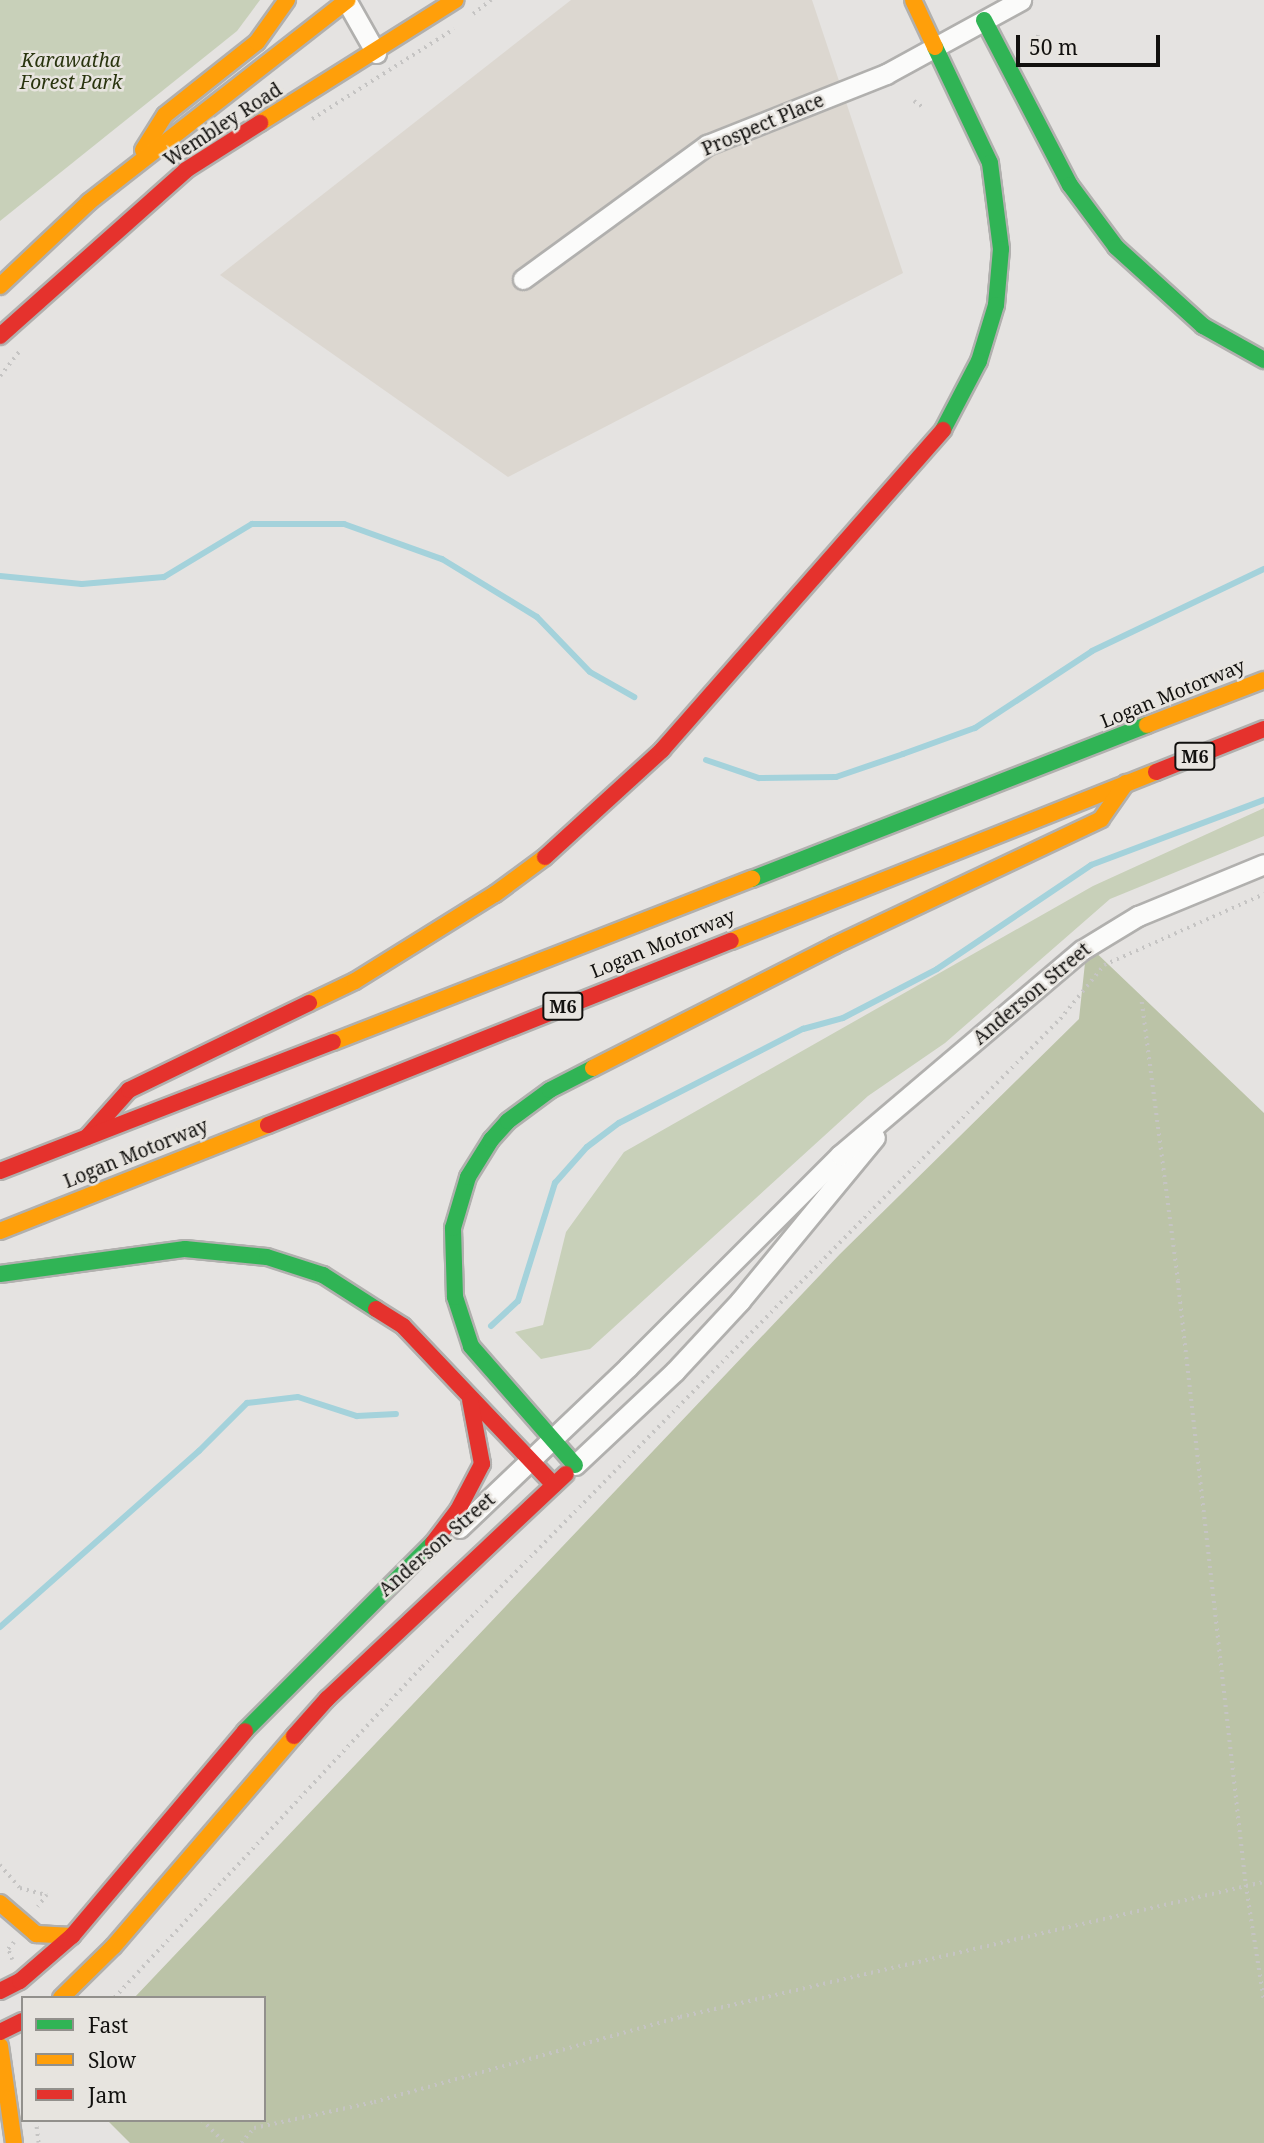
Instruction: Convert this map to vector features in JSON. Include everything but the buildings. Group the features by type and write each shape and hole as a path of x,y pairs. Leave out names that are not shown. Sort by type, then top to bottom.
{"main road":[{"path":"133,166 165,115 257,42 287,0"},
{"name":"Wembley Road","path":"0,286 133,166 347,0"},
{"name":"Wembley Road","path":"0,336 186,170 376,53 455,0"},
{"path":"87,1137 129,1090 355,981 485,901 544,858 662,750 913,471 951,418 979,361 1000,277 1000,218 990,163 913,0"},
{"path":"974,0 1070,185 1116,247 1203,326 1264,360"},
{"name":"Logan Motorway","path":"0,1171 1264,680"},
{"name":"Logan Motorway","path":"0,1231 1264,729"},
{"path":"575,1465 483,1364 471,1346 455,1297 453,1228 468,1177 491,1140 508,1121 550,1090 835,945 1101,819 1126,782"},
{"path":"0,1274 185,1249 267,1257 323,1275 379,1307 426,1348 555,1485"},
{"path":"433,1543 458,1510 482,1464 479,1428 468,1393"},
{"name":"Anderson Street","path":"63,1996 114,1946 203,1837 327,1699 379,1654 575,1465"},
{"name":"Anderson Street","path":"0,1991 20,1981 72,1936 163,1832 220,1756 433,1543"},
{"path":"0,1903 36,1934 72,1936"},
{"path":"0,2032 21,2022"},
{"path":"0,2046 14,2143"}],"street":[{"path":"347,0 376,53"},
{"name":"Prospect Place","path":"523,279 707,145 886,74 1021,0"},
{"name":"Anderson Street","path":"433,1543 460,1527 531,1461 840,1155 1082,950 1138,916 1264,864"},
{"name":"Anderson Street","path":"575,1465 675,1371 740,1301 892,1113"}],"path":[{"path":"469,17 491,0"},
{"path":"306,123 459,25"},
{"path":"1035,50 1038,35"},
{"path":"914,101 924,108"},
{"path":"0,376 22,347"},
{"path":"116,1996 422,1667 1060,1019 1104,965 1264,894"},
{"path":"1142,1002 1178,1281 1246,1885 1264,2000"},
{"path":"0,1865 20,1888 47,1895"},
{"path":"241,2143 254,2128 374,2102 680,2017 1264,1882"},
{"path":"36,2122 39,2143"},
{"path":"204,2122 225,2143"}],"shaded area":[{"path":"571,0 812,0 903,273 508,477 220,275"}],"green space":[{"name":"Karawatha Forest Park","path":"0,0 260,0 237,31 0,221"},
{"path":"1264,808 1264,836 1110,899 945,1043 868,1096 590,1349 541,1359 515,1332 543,1325 566,1232 624,1152 1093,886"},
{"path":"1087,944 1264,1113 1264,2143 130,2143 109,2122 266,2122 266,1996 136,1996 840,1254 1079,1019"}],"waterway":[{"path":"0,576 82,584 164,577 252,524 344,524 442,559 537,617 590,672 634,697"},
{"path":"706,760 759,778 836,777 975,728 1092,651 1264,569"},
{"path":"491,1326 518,1301 555,1183 587,1147 619,1123 803,1029 843,1018 937,969 1091,865 1264,800"},
{"path":"0,1627 199,1451 247,1403 298,1397 357,1416 396,1414"}],"traffic: fast":[{"path":"984,20 1070,185 1116,247 1203,326 1264,360"},
{"path":"935,47 990,163 1001,249 996,305 979,361 943,430"},
{"path":"752,879 1147,725"},
{"path":"575,1465 471,1346 455,1297 453,1228 468,1177 491,1140 508,1121 550,1090 593,1068"},
{"path":"0,1274 185,1249 267,1257 323,1275 376,1309"},
{"path":"245,1731 433,1543"}],"traffic: slow":[{"path":"143,150 165,115 257,42 287,0"},
{"path":"0,286 89,202 348,0"},
{"path":"260,123 455,0"},
{"path":"913,0 935,47"},
{"path":"1147,725 1264,680"},
{"path":"731,941 1156,772"},
{"path":"593,1068 835,945 1101,819 1126,783"},
{"path":"309,1003 355,981 495,894 545,857"},
{"path":"333,1042 752,879"},
{"path":"0,1231 268,1125"},
{"path":"63,1996 114,1946 294,1736"},
{"path":"0,1903 36,1934 72,1936"},
{"path":"0,2046 14,2143"}],"traffic: jam":[{"path":"0,336 186,170 260,123"},
{"path":"545,857 662,750 943,430"},
{"path":"1156,772 1264,729"},
{"path":"268,1125 731,941"},
{"path":"87,1137 129,1090 309,1003"},
{"path":"0,1171 333,1042"},
{"path":"376,1309 403,1326 554,1485"},
{"path":"433,1543 458,1510 482,1464 470,1400"},
{"path":"294,1736 327,1699 566,1474"},
{"path":"0,1991 20,1981 72,1936 245,1731"},
{"path":"0,2032 21,2022"}]}
